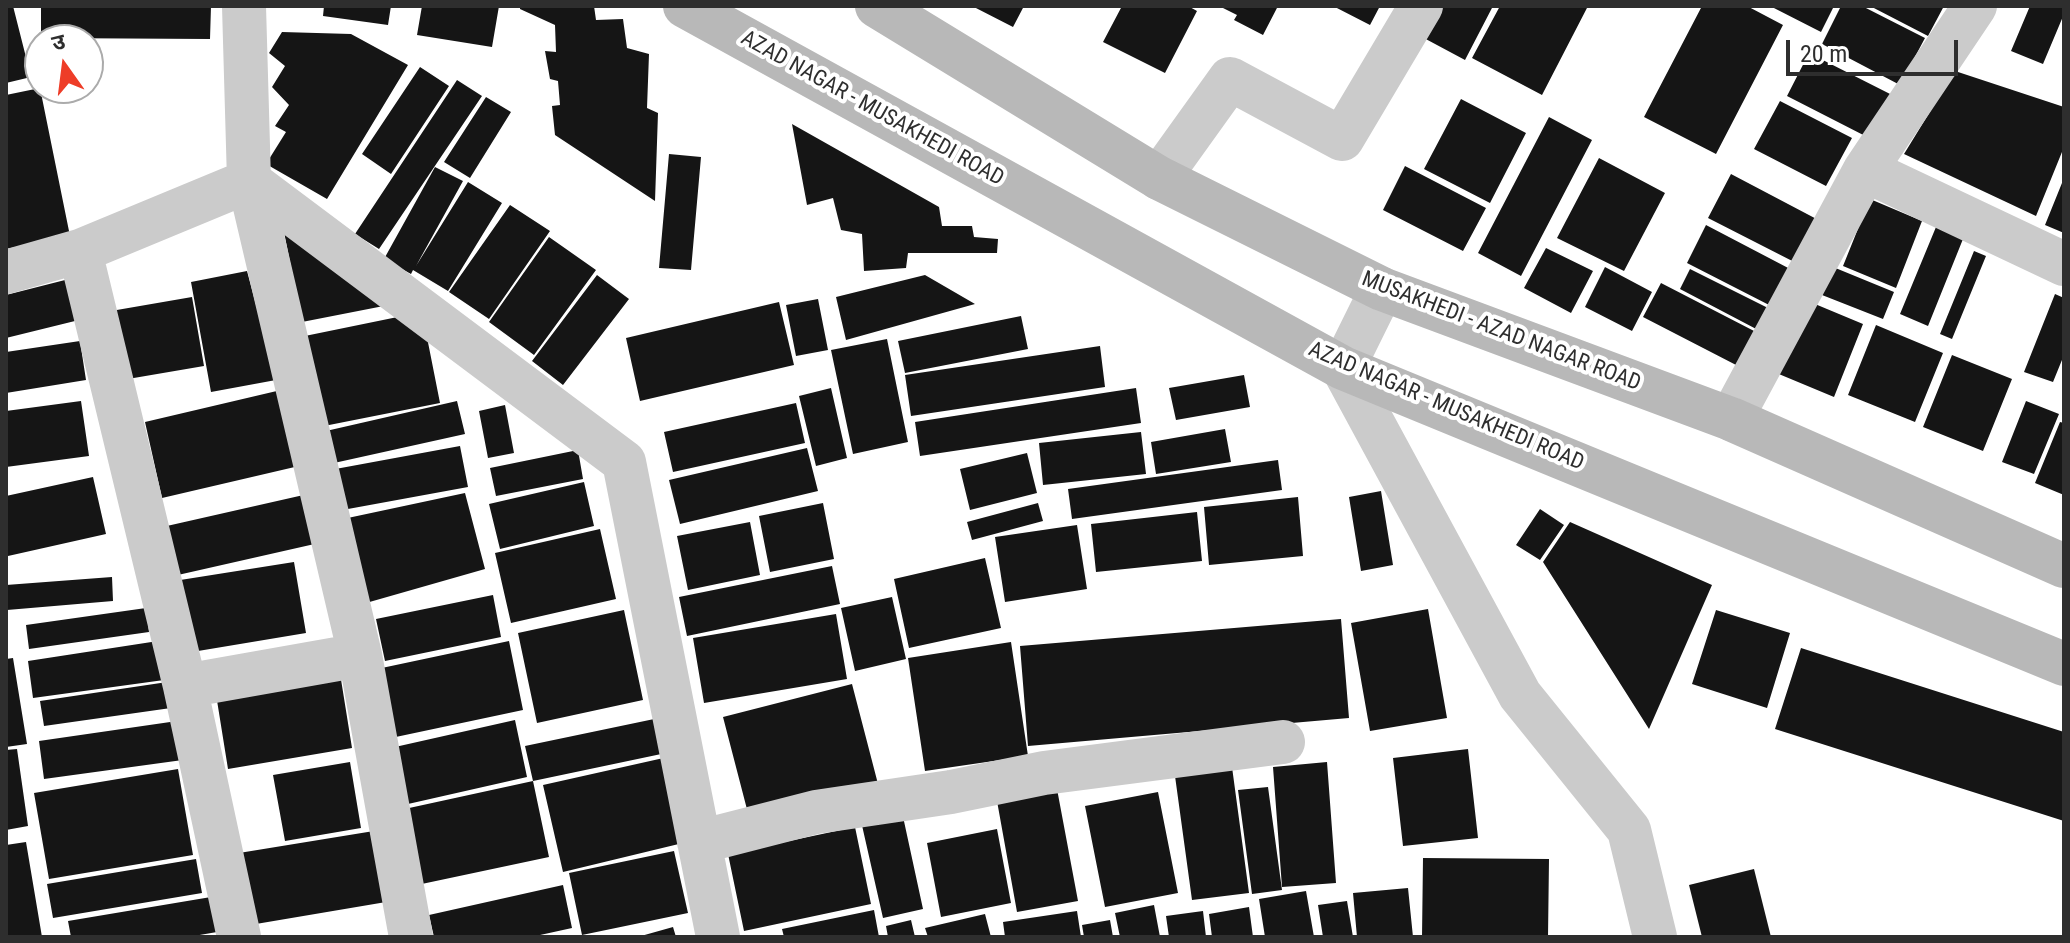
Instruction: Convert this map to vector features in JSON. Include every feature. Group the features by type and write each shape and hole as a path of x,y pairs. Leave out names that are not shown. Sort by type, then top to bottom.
{"main road":[{"name":"AZAD NAGAR - MUSAKHEDI ROAD","path":"685,6 1343,368 2064,664"},
{"name":"MUSAKHEDI - AZAD NAGAR ROAD","path":"877,6 1159,178 1382,289 1731,419 2064,566"}],"street":[{"path":"244,6 249,181 360,655 411,937"},
{"path":"1159,178 1230,79 1342,139 1421,6"},
{"path":"1731,419 1865,170 1975,6"},
{"path":"1865,170 2064,264"},
{"path":"6,272 80,251 249,181"},
{"path":"249,181 624,462 718,937"},
{"path":"80,251 185,686 239,937"},
{"path":"1382,289 1343,368 1520,695 1629,830 1655,937"},
{"path":"185,686 360,655"},
{"path":"699,842 816,812 951,792 1044,773 1283,742"}],"building":[{"path":"6,6 13,6 24,49 24,79 6,83"},
{"path":"41,6 211,6 210,39 104,38 104,24 41,24"},
{"path":"324,6 391,6 388,25 323,16"},
{"path":"422,6 499,6 492,47 417,35"},
{"path":"520,6 594,6 596,20 623,19 627,48 649,54 647,108 658,113 655,201 555,135 552,106 560,105 558,81 550,79 545,51 556,52 555,25 520,9"},
{"path":"972,6 1024,6 1013,27"},
{"path":"1122,6 1188,6 1197,11 1165,73 1103,42"},
{"path":"1219,6 1278,6 1263,35 1234,20 1237,15"},
{"path":"1333,6 1380,6 1370,25"},
{"path":"1438,6 1493,6 1465,60 1422,37"},
{"path":"1500,6 1588,6 1542,95 1472,58"},
{"path":"1702,6 1747,6 1783,25 1716,154 1644,117"},
{"path":"1770,6 1834,6 1821,32"},
{"path":"1841,6 1862,6 1925,38 1900,85 1822,44"},
{"path":"1870,6 1944,6 1928,36"},
{"path":"2030,6 2064,6 2064,14 2043,64 2011,51"},
{"path":"282,32 351,34 408,65 327,199 266,164 286,132 275,126 289,105 272,87 285,66 269,53"},
{"path":"1809,53 1898,98 1875,141 1787,96"},
{"path":"420,67 449,86 391,174 362,154"},
{"path":"1955,71 2064,107 2064,147 2036,216 1904,154"},
{"path":"457,80 482,96 379,249 355,234"},
{"path":"24,91 24,104 43,104 70,236 6,249 6,95"},
{"path":"486,97 511,112 470,178 444,162"},
{"path":"1461,99 1526,133 1490,203 1424,169"},
{"path":"1780,101 1852,138 1826,186 1754,149"},
{"path":"1549,117 1592,140 1521,276 1478,253"},
{"path":"792,124 939,207 942,226 972,226 974,237 998,239 997,253 908,253 906,268 864,271 862,234 841,230 833,198 807,205"},
{"path":"669,154 701,157 691,270 659,268"},
{"path":"1599,158 1665,193 1624,271 1557,238"},
{"path":"1405,166 1486,208 1463,251 1383,210"},
{"path":"435,167 463,181 416,266 468,182 502,203 448,291 413,270 411,274 384,259"},
{"path":"1731,174 1826,224 1804,267 1708,218"},
{"path":"2064,178 2064,233 2045,225"},
{"path":"1870,199 1922,221 1896,288 1843,266"},
{"path":"510,205 550,231 489,319 449,292"},
{"path":"1706,225 1792,270 1773,307 1687,263"},
{"path":"1936,227 1963,239 1928,326 1900,314"},
{"path":"284,232 399,303 302,322"},
{"path":"549,237 596,270 534,355 489,322"},
{"path":"1546,248 1593,271 1571,313 1524,288"},
{"path":"1974,251 1986,256 1952,339 1940,334"},
{"path":"1605,267 1652,292 1632,331 1585,307"},
{"path":"1833,267 1894,292 1883,319 1822,295"},
{"path":"1690,269 1772,310 1760,331 1680,289"},
{"path":"247,271 276,380 211,392 191,282"},
{"path":"597,275 629,299 563,385 532,361"},
{"path":"925,275 975,304 846,340 836,297"},
{"path":"69,279 79,320 6,338 6,295"},
{"path":"1661,283 1756,332 1738,366 1643,317"},
{"path":"2055,294 2064,298 2064,355 2053,382 2024,372"},
{"path":"192,297 204,366 122,380 111,311"},
{"path":"818,299 828,350 796,356 786,305"},
{"path":"1803,299 1863,324 1834,397 1774,372"},
{"path":"779,302 794,365 640,401 626,338"},
{"path":"422,312 440,403 319,427 300,337"},
{"path":"1021,316 1028,349 905,373 898,341"},
{"path":"1876,325 1943,353 1915,422 1848,395"},
{"path":"887,339 908,442 853,454 831,350"},
{"path":"80,341 86,380 6,393 6,352"},
{"path":"1100,346 1105,387 911,416 905,375"},
{"path":"1952,355 2012,379 1983,451 1923,427"},
{"path":"1244,375 1250,407 1176,420 1169,388"},
{"path":"831,388 847,458 816,466 799,396"},
{"path":"1136,388 1141,423 920,456 915,422"},
{"path":"281,390 299,466 162,498 145,422"},
{"path":"81,401 89,456 6,467 6,411"},
{"path":"457,401 465,434 334,463 326,431"},
{"path":"2026,401 2059,414 2034,474 2002,462"},
{"path":"796,403 805,443 673,472 664,432"},
{"path":"505,405 514,453 488,458 479,411"},
{"path":"2060,422 2064,423 2064,495 2035,483"},
{"path":"1225,429 1231,462 1156,474 1151,442"},
{"path":"1141,432 1146,474 1043,485 1039,443"},
{"path":"460,446 468,487 337,511 330,470"},
{"path":"807,448 818,491 680,524 669,480"},
{"path":"578,450 583,479 496,496 490,468"},
{"path":"1027,453 1037,493 970,510 960,469"},
{"path":"1278,460 1282,490 1072,519 1068,489"},
{"path":"93,477 106,534 8,556 6,496"},
{"path":"584,482 594,526 500,549 489,504"},
{"path":"1381,491 1393,565 1361,571 1349,497"},
{"path":"465,493 485,569 366,603 343,519"},
{"path":"308,494 319,543 169,577 158,528"},
{"path":"1298,497 1303,556 1209,565 1204,507"},
{"path":"823,503 834,559 770,572 759,516"},
{"path":"1038,503 1043,521 972,540 967,522"},
{"path":"1540,509 1564,525 1540,560 1516,545"},
{"path":"1197,512 1202,561 1096,572 1091,524"},
{"path":"750,522 760,575 688,590 677,536"},
{"path":"1570,522 1712,585 1649,729 1543,562"},
{"path":"1077,525 1087,589 1005,602 995,537"},
{"path":"600,529 616,599 511,623 495,553"},
{"path":"985,558 1001,628 909,648 894,579"},
{"path":"294,562 306,633 186,653 174,581"},
{"path":"832,566 840,604 687,636 679,597"},
{"path":"112,577 113,601 7,610 6,585"},
{"path":"493,595 501,637 385,661 376,619"},
{"path":"892,597 906,659 855,671 841,608"},
{"path":"146,608 149,632 29,649 26,625"},
{"path":"1428,609 1447,718 1370,731 1351,623"},
{"path":"624,610 643,700 537,723 518,633"},
{"path":"1716,610 1790,633 1767,708 1692,684"},
{"path":"836,614 847,679 704,703 693,638"},
{"path":"1341,619 1349,718 1028,746 1020,646"},
{"path":"158,641 164,680 33,698 28,661"},
{"path":"509,641 523,710 391,738 377,669"},
{"path":"1011,642 1028,756 925,771 908,658"},
{"path":"1801,648 2064,732 2064,821 1775,729"},
{"path":"13,658 27,744 6,747 6,659"},
{"path":"339,667 352,748 228,769 215,688"},
{"path":"174,681 178,707 44,726 40,701"},
{"path":"852,684 878,784 749,817 723,717"},
{"path":"659,718 666,753 533,781 525,746"},
{"path":"184,720 190,759 44,779 39,741"},
{"path":"515,720 527,777 408,804 395,747"},
{"path":"17,749 28,826 6,830 6,750"},
{"path":"1468,749 1478,838 1403,846 1393,758"},
{"path":"668,757 687,842 563,872 543,785"},
{"path":"350,762 361,828 285,841 273,775"},
{"path":"1327,762 1336,883 1282,887 1273,767"},
{"path":"1232,767 1249,893 1192,900 1175,776"},
{"path":"178,769 193,855 49,879 34,793"},
{"path":"533,781 549,857 417,885 400,810"},
{"path":"1268,787 1282,890 1252,894 1238,790"},
{"path":"1057,789 1078,901 1017,912 997,801"},
{"path":"1158,792 1178,893 1105,907 1085,806"},
{"path":"902,812 923,909 883,918 861,821"},
{"path":"855,827 871,904 744,931 728,854"},
{"path":"997,829 1011,903 941,917 927,843"},
{"path":"380,830 392,901 250,925 239,853"},
{"path":"26,842 42,937 6,937 6,845"},
{"path":"674,851 688,913 582,935 569,873"},
{"path":"1423,858 1549,859 1548,937 1422,937"},
{"path":"196,859 202,893 53,918 47,884"},
{"path":"1754,869 1771,937 1702,937 1689,885"},
{"path":"563,885 572,928 531,937 434,937 429,915"},
{"path":"1408,888 1413,937 1357,937 1353,893"},
{"path":"1306,891 1314,937 1265,937 1259,899"},
{"path":"211,897 217,932 188,937 71,937 68,921"},
{"path":"1347,901 1353,937 1323,937 1318,905"},
{"path":"1154,905 1160,937 1120,937 1115,913"},
{"path":"1249,907 1253,937 1212,937 1209,914"},
{"path":"874,910 879,937 784,937 782,929"},
{"path":"1077,911 1081,937 1005,937 1003,922"},
{"path":"1203,911 1206,937 1169,937 1166,916"},
{"path":"985,914 991,937 928,937 925,928"},
{"path":"911,920 915,937 888,937 886,926"},
{"path":"1110,920 1113,937 1084,937 1082,925"},
{"path":"673,927 676,937 641,937 641,936"}]}
